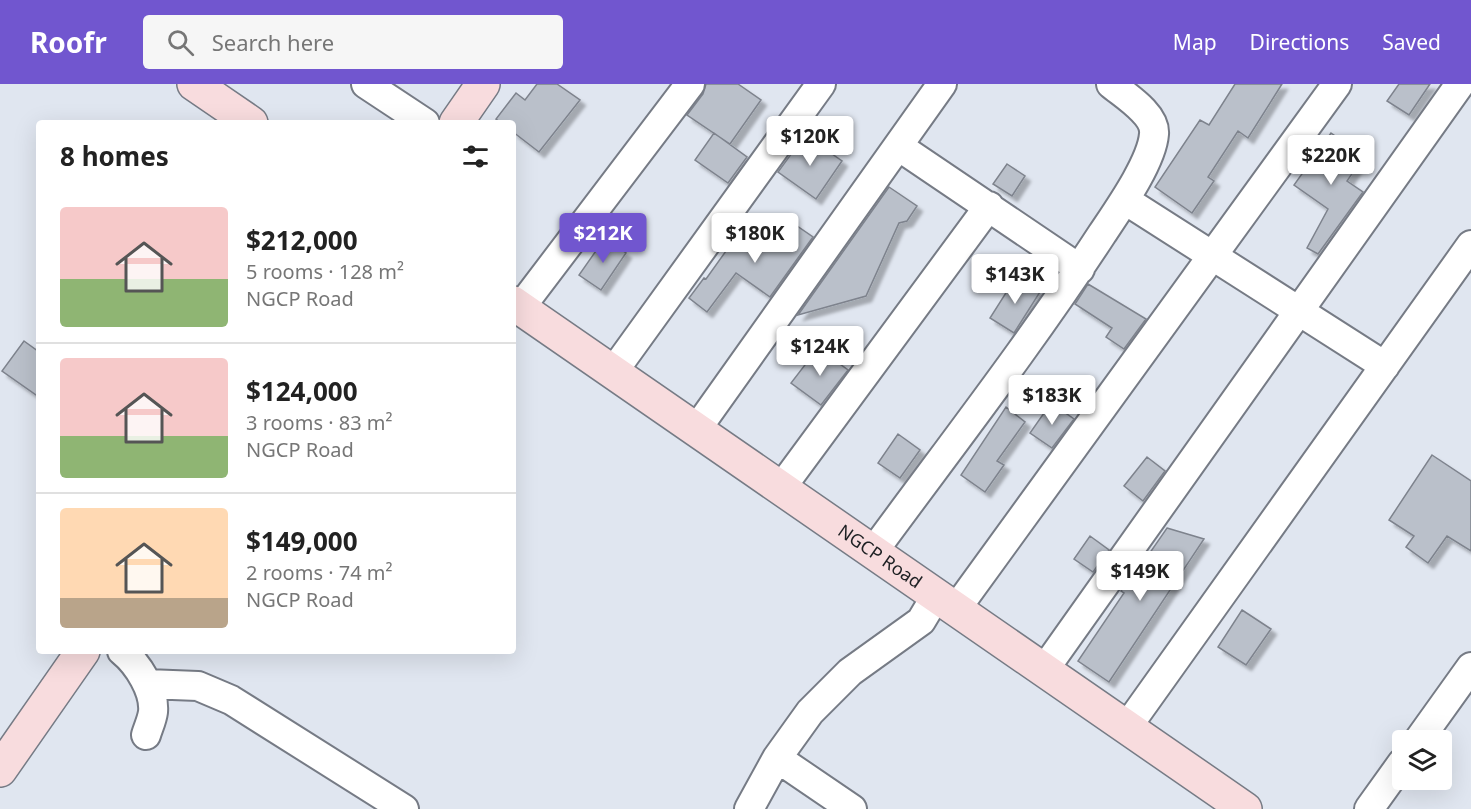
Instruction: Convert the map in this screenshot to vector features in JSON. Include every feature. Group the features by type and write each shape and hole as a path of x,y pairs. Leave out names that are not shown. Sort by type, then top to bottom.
{"main road":[{"path":"194,84 247,120"},
{"path":"458,120 483,84"},
{"name":"NGCP Road","path":"517,305 1245,809"},
{"path":"0,770 81,654"}],"street":[{"path":"366,84 420,120"},
{"path":"517,305 690,84"},
{"path":"613,372 821,84"},
{"path":"696,430 942,84"},
{"path":"873,552 1080,269 1125,200 1146,157 1154,133 1151,120 1111,84"},
{"path":"749,809 777,758 810,712 850,672 946,602 1138,360 1211,254 1337,84"},
{"path":"1044,670 1460,84"},
{"path":"898,146 1080,269"},
{"path":"1125,200 1301,310 1385,366"},
{"path":"781,488 989,206"},
{"path":"1127,727 1471,245"},
{"path":"125,654 136,665 147,684 153,711 146,735"},
{"path":"1426,730 1471,667"},
{"path":"147,684 198,686 231,700 404,809"},
{"path":"777,758 852,809"},
{"path":"1369,809 1392,777"}],"building":[{"path":"537,84 557,84 580,100 539,152 516,134 516,120 496,119 516,93 525,100"},
{"path":"706,84 738,84 761,100 730,144 687,115 703,94"},
{"path":"1235,84 1282,84 1248,138 1238,131 1208,177 1214,181 1192,213 1155,187 1200,120 1209,125"},
{"path":"1399,84 1430,84 1409,115 1387,101"},
{"path":"714,133 747,157 728,183 695,160"},
{"path":"1331,133 1364,156 1347,181 1363,192 1318,254 1307,248 1328,209 1294,185"},
{"path":"805,135 842,161 816,199 778,172"},
{"path":"1007,164 1025,176 1012,196 993,184"},
{"path":"889,187 917,206 907,221 899,223 866,296 798,315"},
{"path":"784,217 813,237 770,297 736,273 707,312 689,298 704,278 706,279 736,237 759,253"},
{"path":"605,238 626,253 601,290 579,275"},
{"path":"1016,277 1040,292 1014,333 990,318"},
{"path":"1088,284 1146,319 1124,349 1106,337 1112,328 1075,304"},
{"path":"24,341 36,350 36,395 2,371"},
{"path":"818,348 848,370 821,405 791,383"},
{"path":"1051,403 1074,419 1052,448 1030,433"},
{"path":"1006,407 1025,422 997,461 1004,465 985,492 961,475"},
{"path":"898,434 920,450 900,478 878,463"},
{"path":"1432,455 1471,481 1471,551 1447,536 1428,563 1406,547 1414,536 1389,520"},
{"path":"1147,457 1165,471 1143,501 1124,486"},
{"path":"1167,528 1204,539 1109,682 1078,661 1124,593 1121,591"},
{"path":"1090,536 1109,550 1093,572 1074,559"},
{"path":"1242,610 1271,629 1246,665 1218,647"}]}
